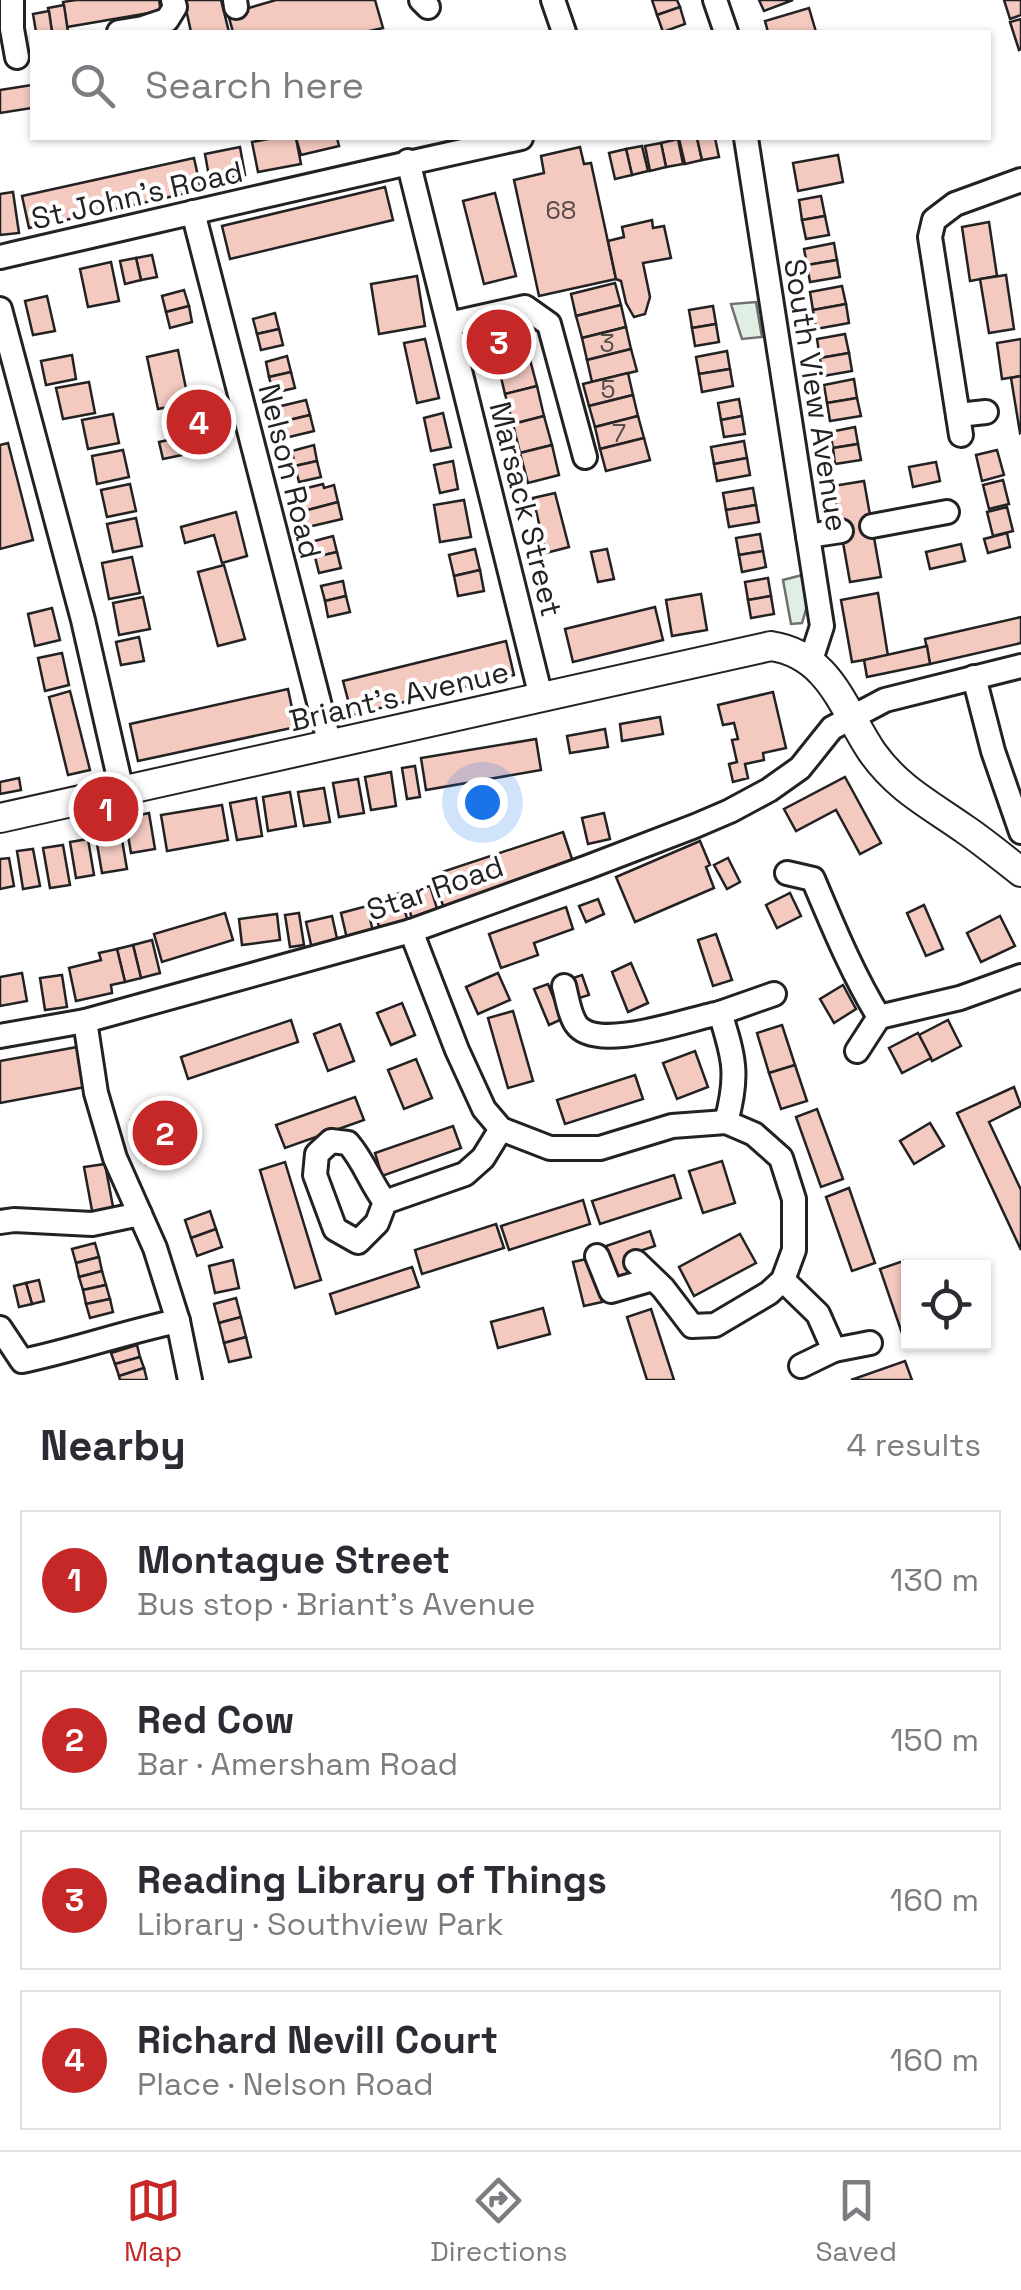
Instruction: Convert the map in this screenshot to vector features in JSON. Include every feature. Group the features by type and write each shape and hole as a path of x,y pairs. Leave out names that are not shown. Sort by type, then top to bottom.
{"main road":[{"name":"Briant's Avenue","path":"0,818 772,646 790,648 811,660"},
{"path":"811,660 872,752 906,790 1021,872"}],"street":[{"path":"12,0 16,57"},
{"path":"131,30 167,20 175,7 173,0"},
{"path":"553,0 563,30"},
{"path":"714,0 725,30"},
{"name":"St John's Road","path":"0,257 511,140"},
{"name":"South View Avenue","path":"746,140 822,626 811,660"},
{"name":"Marsack Street","path":"408,161 541,697"},
{"path":"986,412 960,425 930,237 934,220 955,204 1021,180"},
{"name":"Nelson Road","path":"193,212 330,745"},
{"path":"448,324 524,307 549,324 585,457"},
{"path":"0,309 83,620 122,791"},
{"path":"872,526 948,512"},
{"path":"808,536 841,530"},
{"name":"Star Road","path":"0,1036 85,1021 410,931 730,811 800,768 832,728 884,700 1021,666"},
{"path":"974,676 992,751 1021,832"},
{"path":"787,872 813,869 842,948 878,1017"},
{"path":"410,931 484,1109 501,1129 550,1148 600,1148 672,1126 726,1122 754,1134 781,1158 794,1198 794,1250 782,1280 769,1294 715,1324 692,1326 651,1276 611,1291 597,1256"},
{"path":"856,1051 878,1017 960,998 1021,976"},
{"path":"564,986 576,1025 589,1034 626,1035 661,1029 774,994"},
{"path":"720,1013 734,1057 734,1092 726,1122"},
{"path":"85,1021 96,1093 115,1158 155,1248 178,1321 190,1380"},
{"path":"385,1202 464,1174 483,1158 501,1129"},
{"path":"0,1222 92,1224 140,1214"},
{"path":"782,1280 818,1314 834,1350"},
{"path":"0,1328 23,1371 75,1350 178,1321"},
{"path":"801,1366 834,1350 870,1343"}],"green space":[{"path":"756,302 762,337 742,339 731,304"},
{"path":"802,575 807,606 802,623 791,624 783,580"}],"building":[{"path":"159,0 161,11 67,27 63,2"},
{"path":"184,0 221,0 228,30 191,30"},
{"path":"276,0 375,0 383,28 232,30 228,14"},
{"path":"652,0 677,0 680,7 657,15"},
{"path":"759,0 793,0 764,11"},
{"path":"1004,0 1021,0 1021,15 1010,19"},
{"path":"64,5 68,30 52,30 48,8"},
{"path":"680,7 685,24 662,30 657,15"},
{"path":"809,8 815,30 767,30 765,21"},
{"path":"49,11 52,30 36,30 33,14"},
{"path":"1021,19 1021,49 1019,50 1010,22"},
{"path":"30,85 30,108 0,113 0,90"},
{"path":"296,140 301,164 258,172 252,142"},
{"path":"297,140 338,140 339,146 301,155"},
{"path":"678,140 683,164 666,167 661,143"},
{"path":"679,140 697,140 702,160 685,164"},
{"path":"697,140 715,140 719,157 702,160"},
{"path":"661,143 666,167 650,171 645,146"},
{"path":"642,146 648,171 632,175 626,149"},
{"path":"240,147 245,175 210,182 205,154"},
{"path":"580,147 584,164 591,163 616,279 539,296 514,180 544,173 541,156"},
{"path":"626,149 632,175 615,179 609,153"},
{"path":"838,155 843,182 798,191 793,163"},
{"path":"194,158 201,190 29,228 22,196"},
{"path":"385,187 393,220 230,259 222,226"},
{"path":"13,192 19,233 0,235 0,194"},
{"path":"495,193 516,276 484,284 463,201"},
{"path":"821,196 825,216 802,220 799,200"},
{"path":"825,216 829,235 806,239 802,220"},
{"path":"652,220 653,228 664,226 671,258 643,263 650,297 645,314 634,317 621,281 616,279 608,241 624,237 622,227"},
{"path":"989,222 997,276 970,281 962,227"},
{"path":"834,243 837,260 807,265 804,249"},
{"path":"152,255 157,277 141,280 136,258"},
{"path":"136,258 141,280 125,284 120,261"},
{"path":"837,260 840,277 810,282 807,265"},
{"path":"111,262 119,301 88,307 80,269"},
{"path":"1006,275 1014,329 989,333 980,279"},
{"path":"417,276 425,326 379,334 371,284"},
{"path":"615,283 621,305 576,316 571,294"},
{"path":"842,286 846,304 813,310 810,292"},
{"path":"184,290 189,306 166,312 162,296"},
{"path":"47,296 55,331 33,335 25,301"},
{"path":"846,304 849,323 816,329 813,310"},
{"path":"621,305 626,327 582,338 576,316"},
{"path":"189,306 192,322 170,328 166,312"},
{"path":"713,306 716,324 692,328 689,310"},
{"path":"275,313 279,329 257,334 253,319"},
{"path":"716,324 719,342 695,346 692,328"},
{"path":"522,327 529,356 498,365 490,335"},
{"path":"626,327 631,349 587,360 582,338"},
{"path":"279,329 283,345 261,350 257,334"},
{"path":"845,334 849,353 820,358 817,339"},
{"path":"425,339 439,398 417,403 404,343"},
{"path":"1021,339 1021,376 1002,379 997,343"},
{"path":"631,349 637,371 592,382 587,360"},
{"path":"178,350 189,403 158,409 147,357"},
{"path":"727,351 730,369 699,374 696,357"},
{"path":"849,353 852,371 823,376 820,358"},
{"path":"72,355 76,379 46,385 41,361"},
{"path":"287,356 291,372 269,377 266,362"},
{"path":"529,356 537,386 505,394 498,365"},
{"path":"730,369 733,386 702,392 699,374"},
{"path":"291,372 295,388 273,393 269,377"},
{"path":"628,373 633,395 589,406 583,384"},
{"path":"1021,376 1021,432 1020,433 1011,378"},
{"path":"854,379 857,398 827,403 824,385"},
{"path":"89,382 95,413 63,419 56,388"},
{"path":"537,386 544,416 513,424 505,394"},
{"path":"633,395 638,416 595,427 589,406"},
{"path":"857,398 861,416 830,421 827,403"},
{"path":"739,399 742,416 721,420 718,403"},
{"path":"306,400 310,415 281,422 277,407"},
{"path":"211,401 220,447 163,459 159,442 187,436 181,407"},
{"path":"443,413 451,447 431,451 424,418"},
{"path":"113,414 119,443 88,449 82,420"},
{"path":"310,415 314,431 285,438 281,422"},
{"path":"544,416 552,445 520,453 513,424"},
{"path":"638,416 644,438 600,449 595,427"},
{"path":"742,416 745,434 724,437 721,420"},
{"path":"855,427 858,444 833,448 830,432"},
{"path":"644,438 650,460 606,471 600,449"},
{"path":"744,441 747,458 714,464 711,447"},
{"path":"8,443 33,540 0,549 0,445"},
{"path":"858,444 861,460 835,464 833,448"},
{"path":"314,445 317,461 295,466 292,451"},
{"path":"552,445 559,475 528,483 520,453"},
{"path":"123,450 129,477 97,484 92,456"},
{"path":"997,450 1004,475 982,481 976,455"},
{"path":"747,458 750,475 717,481 714,464"},
{"path":"317,461 321,477 299,482 295,466"},
{"path":"453,461 458,489 440,493 434,465"},
{"path":"936,462 940,481 913,487 909,467"},
{"path":"1003,480 1009,504 989,509 983,485"},
{"path":"864,481 881,577 850,582 833,486"},
{"path":"130,484 136,511 107,517 101,490"},
{"path":"323,484 324,488 334,485 338,502 304,511 299,490"},
{"path":"753,488 756,505 726,510 723,493"},
{"path":"555,493 569,547 546,553 533,498"},
{"path":"464,500 471,537 440,542 434,505"},
{"path":"338,502 342,519 308,527 304,511"},
{"path":"756,505 759,522 729,527 726,510"},
{"path":"1007,507 1013,531 993,536 987,512"},
{"path":"236,512 247,556 222,563 214,535 185,543 181,527"},
{"path":"136,518 142,546 113,552 107,524"},
{"path":"1007,533 1010,547 988,553 984,539"},
{"path":"760,534 763,551 739,555 736,538"},
{"path":"333,536 337,552 315,557 311,542"},
{"path":"961,544 965,561 930,569 926,552"},
{"path":"475,549 480,570 454,576 449,555"},
{"path":"607,549 614,579 598,582 591,552"},
{"path":"763,551 766,567 742,572 739,555"},
{"path":"337,552 341,568 319,573 315,557"},
{"path":"132,557 140,593 109,599 102,563"},
{"path":"224,565 245,639 218,646 198,572"},
{"path":"480,570 484,591 458,596 454,576"},
{"path":"768,578 771,596 748,600 745,582"},
{"path":"343,581 346,596 325,601 321,586"},
{"path":"878,593 888,656 852,662 841,600"},
{"path":"701,594 707,630 672,636 666,600"},
{"path":"346,596 350,612 328,617 325,601"},
{"path":"771,596 774,614 751,618 748,600"},
{"path":"143,597 150,629 119,635 113,603"},
{"path":"655,607 663,640 573,662 565,629"},
{"path":"52,608 60,640 35,646 28,614"},
{"path":"1021,617 1021,643 930,664 925,639"},
{"path":"139,637 144,661 121,665 116,642"},
{"path":"506,641 514,675 352,715 343,681"},
{"path":"927,646 930,664 867,677 864,660"},
{"path":"62,653 69,685 45,691 38,658"},
{"path":"288,689 296,727 138,761 130,724"},
{"path":"70,691 90,770 68,775 49,697"},
{"path":"773,692 786,748 763,753 764,760 745,764 748,778 733,782 729,764 737,762 732,740 738,739 734,723 723,725 718,705"},
{"path":"660,717 663,734 622,741 620,724"},
{"path":"605,729 608,747 570,753 567,736"},
{"path":"536,739 541,770 426,790 421,758"},
{"path":"415,766 420,797 407,799 402,768"},
{"path":"391,772 396,806 371,810 365,777"},
{"path":"845,777 881,843 860,854 836,810 796,831 784,809"},
{"path":"19,778 21,790 0,794 0,782"},
{"path":"358,779 364,813 339,817 333,783"},
{"path":"324,788 330,822 304,826 298,792"},
{"path":"290,792 296,826 268,831 263,797"},
{"path":"256,798 262,836 237,840 230,803"},
{"path":"222,805 228,840 167,851 161,815"},
{"path":"149,813 155,849 131,853 125,818"},
{"path":"604,813 610,839 588,844 582,818"},
{"path":"563,832 575,868 445,912 433,875"},
{"path":"121,834 127,869 102,873 96,838"},
{"path":"88,839 94,875 76,878 70,842"},
{"path":"700,841 714,888 635,922 616,877"},
{"path":"63,845 70,885 50,888 43,848"},
{"path":"33,849 40,886 23,889 17,851"},
{"path":"9,858 14,886 0,889 0,859"},
{"path":"728,858 740,882 727,889 714,865"},
{"path":"430,886 439,915 413,923 405,893"},
{"path":"400,893 409,926 381,934 372,901"},
{"path":"790,893 801,916 777,928 766,905"},
{"path":"598,899 604,914 586,922 579,906"},
{"path":"924,905 943,949 926,956 907,913"},
{"path":"367,906 374,936 348,943 341,913"},
{"path":"566,907 573,929 534,943 538,955 501,968 489,934"},
{"path":"225,913 233,940 162,962 154,934"},
{"path":"299,913 304,945 290,947 285,915"},
{"path":"277,914 280,940 242,945 239,919"},
{"path":"332,916 338,943 312,949 306,922"},
{"path":"1000,916 1015,946 981,962 967,933"},
{"path":"716,934 732,980 713,986 698,940"},
{"path":"152,940 160,973 141,978 133,945"},
{"path":"133,945 141,978 125,982 117,949"},
{"path":"117,949 125,982 111,985 112,993 76,1001 69,968 101,960 99,953"},
{"path":"631,963 648,1003 628,1012 612,972"},
{"path":"22,973 27,1001 0,1006 0,977"},
{"path":"498,973 510,1000 478,1014 466,987"},
{"path":"62,975 67,1007 45,1010 40,978"},
{"path":"582,975 589,995 573,1000 567,980"},
{"path":"548,984 562,1019 549,1025 534,989"},
{"path":"843,985 856,1009 834,1023 820,999"},
{"path":"402,1003 415,1035 391,1045 377,1013"},
{"path":"513,1011 533,1081 508,1088 488,1018"},
{"path":"291,1020 298,1042 188,1079 181,1057"},
{"path":"948,1020 961,1046 932,1061 919,1035"},
{"path":"340,1024 354,1061 328,1071 314,1034"},
{"path":"782,1025 795,1065 769,1073 757,1033"},
{"path":"918,1033 931,1058 902,1073 889,1048"},
{"path":"77,1047 85,1087 0,1103 0,1061"},
{"path":"695,1051 708,1087 677,1099 663,1063"},
{"path":"416,1059 432,1098 404,1109 388,1070"},
{"path":"795,1065 807,1101 781,1109 769,1073"},
{"path":"635,1075 643,1099 565,1124 557,1100"},
{"path":"1014,1087 1021,1106 989,1122 1021,1190 1021,1250 957,1113"},
{"path":"355,1097 364,1120 285,1148 276,1125"},
{"path":"184,1103 198,1146 146,1164 131,1120"},
{"path":"817,1109 843,1179 821,1187 796,1117"},
{"path":"930,1123 944,1146 914,1164 900,1141"},
{"path":"453,1126 461,1148 382,1176 375,1153"},
{"path":"722,1161 735,1203 703,1213 689,1171"},
{"path":"285,1162 321,1280 295,1288 260,1170"},
{"path":"105,1164 114,1212 93,1216 84,1167"},
{"path":"674,1175 681,1198 600,1224 592,1201"},
{"path":"849,1188 875,1263 852,1271 826,1197"},
{"path":"583,1200 590,1224 509,1250 501,1226"},
{"path":"210,1211 216,1229 191,1238 185,1220"},
{"path":"496,1224 504,1248 422,1274 415,1250"},
{"path":"216,1229 222,1247 197,1256 191,1238"},
{"path":"650,1231 655,1246 625,1256 633,1280 619,1285 606,1246"},
{"path":"740,1234 756,1263 694,1296 679,1267"},
{"path":"95,1243 99,1257 76,1263 72,1249"},
{"path":"99,1257 102,1271 79,1277 76,1263"},
{"path":"591,1258 602,1302 584,1306 573,1262"},
{"path":"233,1260 239,1288 215,1293 209,1266"},
{"path":"901,1262 901,1330 880,1269"},
{"path":"412,1267 419,1287 336,1314 330,1294"},
{"path":"102,1271 106,1285 83,1290 79,1277"},
{"path":"39,1280 44,1301 32,1304 26,1283"},
{"path":"26,1283 32,1304 19,1307 14,1286"},
{"path":"106,1285 110,1299 86,1304 83,1290"},
{"path":"236,1298 241,1317 219,1323 214,1304"},
{"path":"110,1299 113,1312 90,1318 86,1304"},
{"path":"543,1308 550,1334 498,1348 491,1322"},
{"path":"651,1309 674,1380 647,1380 627,1317"},
{"path":"241,1317 246,1337 224,1343 219,1323"},
{"path":"246,1337 251,1357 229,1362 224,1343"},
{"path":"137,1345 140,1357 115,1364 111,1353"},
{"path":"140,1357 144,1368 119,1376 115,1364"},
{"path":"905,1361 912,1380 851,1380"},
{"path":"144,1368 147,1380 120,1380 119,1376"}],"place":[{"name":"Reading Library of Things","path":"499,342"},
{"name":"Richard Nevill Court","path":"199,422"},
{"name":"Montague Street","path":"106,809"},
{"name":"Red Cow","path":"165,1133"}]}
